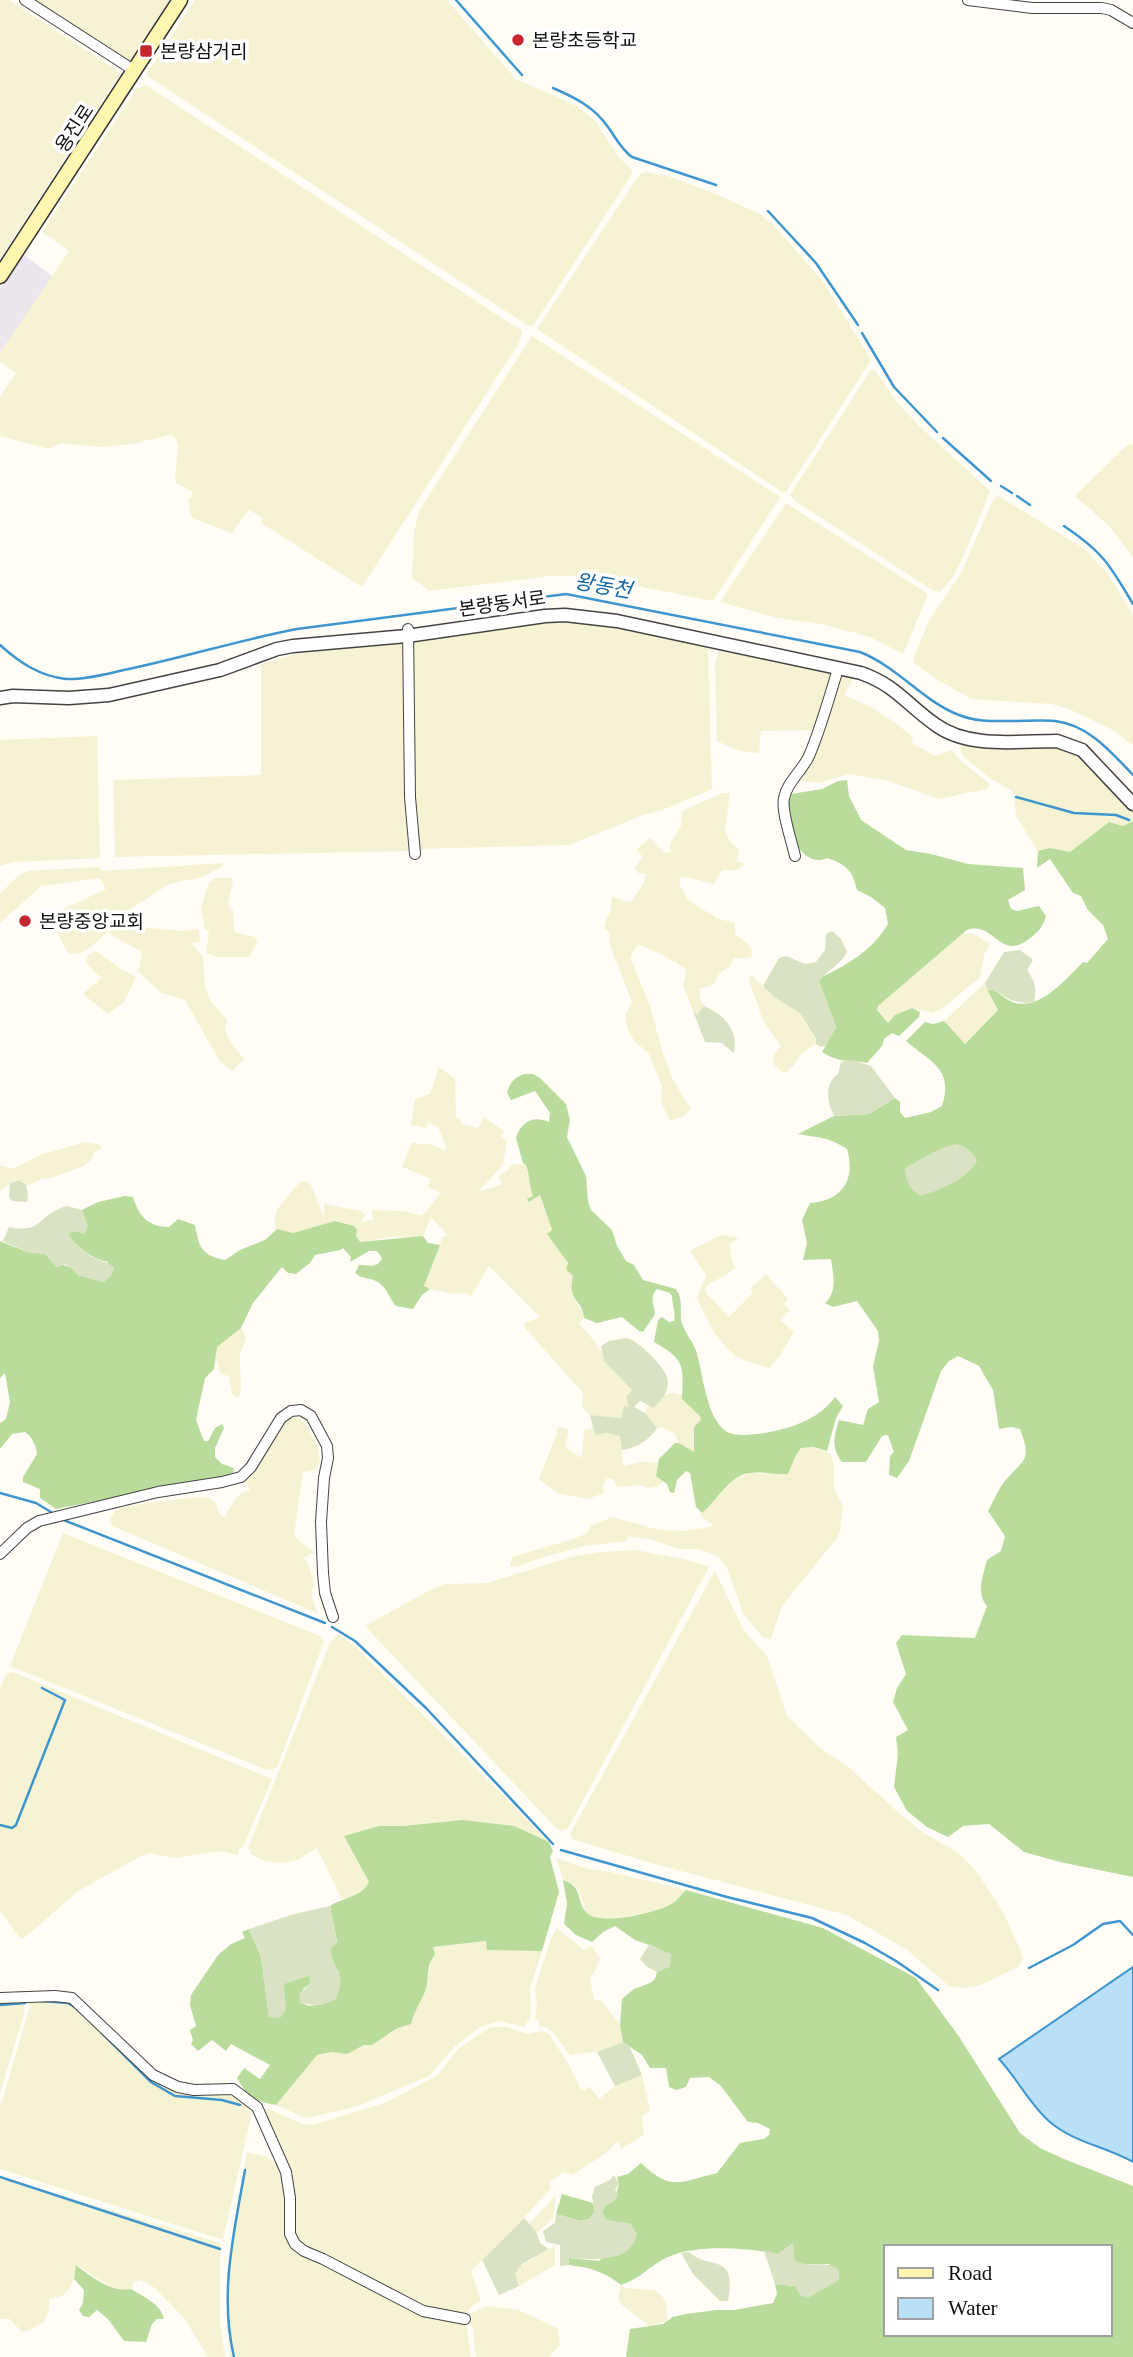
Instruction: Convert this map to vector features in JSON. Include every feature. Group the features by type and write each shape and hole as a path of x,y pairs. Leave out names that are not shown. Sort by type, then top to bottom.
{"main road":[{"name":"용진로","path":"0,276 180,0"}],"street":[{"path":"25,0 135,71"},
{"path":"968,0 1032,8 1102,8 1133,23"},
{"name":"본량동서로","path":"0,698 89,698 220,670 277,649 565,615 617,621 861,673 892,687 936,725 964,738 1057,741 1071,744 1083,750 1133,804"},
{"path":"408,633 410,797 415,854"},
{"path":"795,856 783,800 789,785 808,758 838,669"},
{"path":"0,1554 27,1528 39,1521 158,1492 241,1477 251,1467 281,1418 291,1410 301,1410 310,1416 327,1446 321,1522 323,1573 333,1617"},
{"path":"0,1998 72,1998 153,2075 178,2087 194,2090 233,2089 244,2095 257,2107 286,2172 288,2225 295,2244 423,2311 465,2319"}],"shaded area":[{"path":"0,0 9,0 121,73 0,258"},
{"path":"35,0 170,0 131,62"},
{"path":"195,0 447,0 516,79 577,106 596,122 618,156 632,170 632,174 530,327 146,75"},
{"path":"146,85 522,331 520,341 362,587 261,523 263,518 249,510 232,533 194,519 191,516 188,497 191,498 193,492 176,483 175,479 178,444 174,436 101,447 61,443 49,449 0,436 0,397 16,373 0,362 0,353 69,251 42,232 137,88"},
{"path":"647,172 668,176 716,194 760,214 773,224 824,283 871,360 786,492 782,492 537,329 637,178"},
{"path":"23,254 52,276 0,353 0,289"},
{"path":"532,336 780,497 713,601 586,576 550,576 428,591 412,578 414,532 419,511"},
{"path":"871,370 875,370 896,401 919,426 990,491 964,555 953,577 940,592 934,591 795,501 790,495"},
{"path":"1133,443 1133,557 1110,527 1075,496 1126,446"},
{"path":"997,495 1085,549 1108,574 1133,615 1133,745 1109,728 1069,709 1051,704 971,699 914,663 914,656 929,621 961,573"},
{"path":"786,503 928,594 903,654 870,637 825,625 774,617 720,602"},
{"path":"544,620 585,621 708,647 712,789 569,845 418,849 414,830 412,642 415,639"},
{"path":"397,643 405,645 413,847 409,851 115,857 113,780 261,775 261,664 295,654"},
{"path":"719,649 829,671 832,676 816,727 812,730 761,731 759,753 739,751 717,741 715,664"},
{"path":"842,675 854,677 844,695 871,707 894,722 913,737 912,743 935,756 951,750 990,784 987,789 938,799 886,780 849,774 819,783 800,780 826,725"},
{"path":"97,736 100,858 14,862 0,866 0,740"},
{"path":"968,744 1048,746 1075,753 1094,769 1133,811 1133,821 1123,826 1109,822 1070,852 1050,848 1038,851 1016,816 1011,790 991,779 963,756 960,747"},
{"path":"723,793 730,793 725,831 730,842 738,849 736,861 745,864 736,870 722,870 714,884 686,877 680,878 680,885 688,900 719,919 735,923 735,934 748,944 752,956 734,958 713,985 699,989 704,1006 697,1015 683,985 685,968 640,945 630,957 650,1006 673,1080 691,1109 684,1116 670,1121 661,1102 662,1086 648,1052 635,1042 628,1030 625,1015 632,1002 610,945 609,932 604,928 610,913 612,896 627,902 632,901 644,882 646,875 639,874 635,867 643,857 637,850 650,838 665,853 671,852 670,844 681,826 682,811"},
{"path":"222,863 223,866 202,877 169,884 134,907 81,953 68,954 49,916 106,889 100,878 41,886 0,923 0,894 18,876 28,871 99,867 102,871"},
{"path":"215,878 232,878 228,904 233,910 234,932 255,937 258,941 249,957 218,957 206,953 209,931 205,930 201,909 208,884"},
{"path":"119,925 182,931 199,929 200,942 191,943 203,957 205,987 210,1000 227,1020 227,1037 244,1059 232,1071 219,1060 185,1000 161,993 136,969 139,969 142,952 108,933"},
{"path":"972,933 990,944 984,955 980,977 944,1007 932,1013 912,1008 895,1015 888,1023 881,1016 877,1010 878,1006 963,934"},
{"path":"96,951 136,977 124,1002 108,1014 83,994 101,978 86,960 88,955"},
{"path":"753,976 771,995 800,1013 816,1040 816,1044 801,1054 787,1072 774,1065 773,1056 781,1046 763,1021 750,983 749,977"},
{"path":"985,983 998,1010 964,1044 944,1021"},
{"path":"439,1067 455,1079 456,1117 462,1124 478,1128 484,1117 504,1131 501,1137 507,1140 503,1165 478,1192 503,1184 498,1178 513,1164 526,1165 533,1196 528,1198 539,1194 552,1231 573,1276 572,1296 584,1313 584,1318 579,1323 603,1354 604,1361 632,1390 626,1398 630,1407 621,1418 590,1415 582,1407 583,1393 525,1328 525,1323 540,1317 489,1266 471,1296 424,1286 443,1236 448,1236 431,1217 423,1236 414,1238 391,1237 360,1242 354,1226 335,1221 293,1233 277,1229 274,1222 277,1209 300,1182 306,1181 311,1185 324,1217 324,1204 361,1211 366,1215 361,1222 373,1220 372,1210 404,1211 422,1216 441,1193 428,1187 431,1179 402,1167 412,1142 423,1145 427,1143 445,1150 446,1146 438,1127 428,1123 427,1128 411,1125 415,1099 430,1094"},
{"path":"85,1142 98,1144 102,1148 94,1152 91,1160 84,1166 51,1178 43,1178 30,1185 14,1180 0,1191 0,1165 13,1169 40,1155"},
{"path":"721,1235 739,1238 729,1244 736,1267 705,1289 729,1317 753,1293 750,1289 766,1274 788,1299 784,1304 790,1310 780,1320 794,1332 769,1368 738,1358 728,1349 715,1334 697,1299 706,1275 690,1251"},
{"path":"241,1328 246,1338 240,1355 241,1393 239,1397 235,1397 229,1376 221,1374 215,1355 217,1347"},
{"path":"665,1395 682,1395 682,1399 701,1416 701,1421 694,1427 694,1453 679,1443 674,1433 657,1428 645,1413 648,1406 653,1407"},
{"path":"290,1418 298,1418 305,1423 318,1446 320,1462 315,1470 303,1472 294,1535 314,1551 307,1557 302,1556 313,1579 312,1597 317,1613 112,1526 110,1518 121,1508 201,1497 210,1498 224,1517 237,1497 250,1490 246,1480 283,1423"},
{"path":"557,1427 569,1430 565,1447 582,1458 584,1430 593,1428 595,1435 607,1433 621,1436 623,1466 643,1462 658,1463 656,1476 663,1481 659,1486 647,1488 639,1485 617,1487 614,1480 607,1478 603,1485 604,1493 588,1499 559,1494 539,1479"},
{"path":"801,1448 818,1448 831,1454 834,1489 843,1506 840,1530 837,1538 782,1606 771,1639 763,1638 743,1613 728,1570 718,1556 698,1549 680,1549 649,1539 628,1536 627,1541 584,1546 517,1567 510,1566 512,1557 573,1539 585,1534 590,1530 590,1526 612,1517 660,1530 683,1531 710,1527 713,1525 700,1516 734,1480 749,1473 788,1474"},
{"path":"63,1533 320,1636 324,1640 277,1768 267,1770 10,1666"},
{"path":"636,1550 709,1567 572,1821 567,1829 562,1831 557,1829 365,1626 445,1584 487,1583 571,1557"},
{"path":"715,1571 744,1631 767,1656 787,1716 819,1747 852,1770 900,1814 924,1833 959,1853 976,1871 1002,1910 1019,1947 1023,1958 1018,1967 981,1985 964,1988 949,1986 907,1950 847,1915 572,1839 570,1834"},
{"path":"338,1634 357,1648 549,1842 534,1836 462,1820 379,1826 344,1836 369,1882 366,1889 349,1899 341,1898 317,1848 297,1860 283,1863 265,1861 250,1854 248,1848 330,1643"},
{"path":"13,1672 272,1779 238,1855 221,1851 174,1858 150,1853 141,1856 78,1891 23,1939 19,1937 0,1911 0,1688 6,1675"},
{"path":"556,1858 588,1869 686,1890 673,1903 660,1910 625,1917 592,1917 586,1912 578,1890 573,1884 563,1880"},
{"path":"557,1928 584,1950 591,1946 602,1960 596,1965 590,1979 594,2000 602,2001 620,2025 623,2042 599,2051 570,2055 553,2032 539,2026 539,2019 535,2020 535,1988 551,1938"},
{"path":"487,1941 487,1950 542,1951 530,1988 531,2016 524,2027 499,2021 480,2027 454,2047 429,2076 355,2107 306,2118 276,2105 317,2055 347,2053 411,2024 415,2010 426,1991 433,1947"},
{"path":"32,1999 70,2001 130,2057 194,2093 238,2096 253,2107 223,2240 0,2169 0,2108"},
{"path":"24,2002 24,2014 0,2093 0,2003"},
{"path":"491,2027 507,2027 527,2034 542,2031 549,2034 580,2088 585,2091 589,2086 599,2099 615,2086 642,2075 650,2110 642,2117 644,2135 621,2149 618,2141 606,2153 572,2175 564,2172 549,2182 551,2188 471,2271 481,2301 464,2315 423,2306 348,2269 327,2255 305,2248 292,2234 289,2171 263,2111 269,2109 302,2124 312,2125 385,2103 438,2075 458,2049"},
{"path":"247,2152 267,2157 277,2164 283,2174 286,2200 284,2226 287,2237 354,2280 424,2315 463,2324 467,2327 471,2357 230,2357 227,2275"},
{"path":"0,2177 220,2243 220,2324 225,2357 208,2357 184,2318 155,2288 141,2280 134,2282 131,2289 126,2291 107,2285 77,2265 69,2289 62,2296 49,2299 49,2310 44,2321 33,2329 22,2332 10,2319 0,2319"},
{"path":"556,2195 553,2218 537,2233 529,2224"},
{"path":"555,2246 555,2265 519,2286 515,2274 517,2268"},
{"path":"621,2285 625,2288 654,2290 662,2296 666,2302 667,2321 650,2326 622,2305 618,2300"},
{"path":"486,2306 518,2310 549,2324 558,2329 560,2345 549,2357 476,2357 471,2314"}],"green space":[{"path":"847,780 849,796 861,820 906,850 968,864 1023,868 1025,890 1008,900 1011,909 1017,911 1039,906 1046,916 1044,923 1033,936 1011,946 976,928 967,930 878,1006 877,1010 888,1023 895,1015 912,1008 920,1012 919,1017 899,1036 892,1033 884,1039 882,1046 867,1063 839,1060 822,1052 836,1027 819,982 822,977 851,961 875,941 888,924 885,908 857,890 851,873 844,866 827,858 814,859 800,850 787,799 791,794 822,789 838,781"},
{"path":"1133,821 1133,1877 1024,1852 989,1824 963,1826 948,1837 927,1827 907,1811 894,1787 898,1754 896,1737 908,1730 893,1702 897,1688 906,1674 896,1643 902,1635 975,1638 987,1606 981,1590 987,1560 1001,1551 1005,1536 988,1511 1004,1482 1021,1464 1026,1448 1020,1429 999,1429 993,1390 979,1366 958,1356 949,1361 941,1371 909,1461 897,1478 889,1475 890,1456 894,1452 888,1435 882,1436 866,1462 842,1462 834,1442 839,1420 863,1425 868,1409 879,1402 873,1366 879,1341 878,1331 857,1301 833,1307 825,1303 833,1288 831,1259 803,1260 807,1243 802,1220 810,1203 831,1198 838,1193 844,1187 850,1170 847,1149 833,1141 798,1134 834,1116 869,1114 895,1098 900,1102 900,1112 905,1118 931,1112 942,1106 945,1083 942,1075 932,1061 906,1041 925,1022 933,1024 944,1021 965,1044 998,1010 988,991 993,989 1012,1002 1032,1002 1060,985 1083,962 1087,963 1108,939 1103,925 1088,910 1081,896 1073,893 1050,859 1037,868 1038,851 1050,848 1070,852 1109,822 1123,826"},
{"path":"832,931 841,939 847,952 819,982 836,1027 826,1045 821,1047 816,1044 816,1039 800,1013 774,997 763,986 779,958 786,956 805,964 816,962 825,950 826,934"},
{"path":"1020,950 1033,960 1027,970 1035,985 1034,1002 1008,999 994,990 988,991 985,983 1004,952"},
{"path":"704,1006 728,1024 734,1038 734,1053 722,1043 705,1042 693,1011 697,1015"},
{"path":"852,1060 871,1066 895,1098 869,1114 834,1116 828,1099 830,1083 838,1074 841,1062"},
{"path":"524,1074 533,1074 540,1078 566,1104 570,1120 567,1137 586,1176 591,1210 612,1230 626,1261 634,1265 643,1280 676,1289 682,1324 696,1349 709,1404 717,1422 733,1434 770,1432 806,1420 822,1411 835,1397 843,1406 836,1418 827,1451 814,1447 801,1448 788,1474 742,1475 729,1484 702,1513 696,1507 690,1473 686,1471 677,1480 674,1493 656,1476 659,1459 675,1443 694,1452 694,1427 701,1420 682,1399 682,1371 677,1359 654,1342 658,1320 662,1317 669,1322 674,1321 672,1296 657,1289 653,1295 655,1314 643,1332 622,1317 597,1323 584,1318 572,1292 573,1276 566,1269 568,1263 547,1234 552,1230 540,1195 529,1202 527,1199 533,1196 516,1138 528,1121 538,1119 549,1122 550,1113 535,1091 511,1100 507,1093 510,1086"},
{"path":"957,1144 966,1148 977,1161 967,1174 920,1196 916,1193 909,1184 905,1168 936,1151"},
{"path":"19,1180 26,1185 27,1202 12,1201 9,1197 10,1183"},
{"path":"125,1196 133,1197 141,1215 150,1223 169,1227 178,1219 195,1225 202,1248 210,1255 225,1260 240,1250 265,1240 277,1229 293,1233 335,1221 354,1226 360,1242 423,1236 428,1243 440,1245 424,1286 430,1289 422,1295 413,1309 396,1306 378,1282 355,1273 359,1265 375,1265 380,1262 382,1258 377,1251 369,1251 350,1262 351,1257 343,1248 315,1255 310,1263 296,1274 288,1273 282,1267 253,1303 241,1328 217,1347 214,1369 205,1378 196,1420 204,1441 208,1441 215,1428 222,1424 224,1428 215,1448 215,1457 222,1464 234,1468 233,1473 56,1509 40,1498 40,1489 23,1482 23,1477 37,1454 30,1436 25,1432 12,1434 0,1449 0,1423 6,1419 10,1402 5,1373 0,1378 0,1241 27,1252 45,1254 52,1261 72,1268 78,1275 104,1282 108,1262 85,1252 67,1233 76,1231 84,1234 87,1226 82,1210 98,1202"},
{"path":"67,1206 82,1210 88,1226 84,1234 76,1231 68,1233 73,1241 90,1256 114,1268 111,1276 104,1282 78,1275 64,1264 57,1268 45,1254 27,1252 3,1241 9,1227 35,1226 50,1214"},
{"path":"626,1338 637,1343 655,1360 665,1372 668,1386 653,1408 640,1401 634,1407 645,1413 657,1428 642,1443 622,1450 620,1436 607,1433 595,1435 590,1415 621,1418 624,1406 629,1407 626,1397 632,1390 604,1361 601,1346 609,1341"},
{"path":"462,1820 514,1826 549,1842 553,1851 550,1857 559,1892 542,1951 487,1950 486,1941 433,1947 435,1955 430,1963 425,1992 411,2024 396,2029 372,2045 364,2045 347,2054 331,2052 317,2055 276,2105 253,2098 237,2078 244,2068 260,2079 270,2065 231,2044 226,2051 212,2040 198,2051 191,2044 193,2040 190,2030 196,2026 190,2005 191,1995 218,1955 231,1944 245,1938 242,1932 249,1929 261,1957 269,2017 283,1984 310,1975 310,1984 303,1989 300,2002 309,2006 324,2004 339,1972 333,1965 330,1949 337,1942 330,1906 357,1894 369,1882 344,1836 379,1826"},
{"path":"563,1880 577,1890 587,1913 603,1918 628,1917 664,1908 686,1890 823,1928 916,1978 958,2035 1020,2133 1040,2148 1133,2186 1133,2357 626,2357 630,2329 663,2324 673,2317 686,2314 773,2303 777,2294 775,2284 795,2286 830,2264 801,2264 794,2260 792,2244 778,2254 738,2249 694,2250 668,2257 621,2285 596,2271 569,2265 569,2258 599,2261 631,2224 606,2220 602,2213 605,2205 614,2201 619,2184 617,2177 628,2174 641,2163 661,2178 676,2182 717,2173 740,2143 764,2139 769,2135 770,2129 748,2122 720,2085 709,2077 690,2078 686,2087 676,2090 669,2087 666,2068 650,2068 642,2055 623,2042 620,2025 622,1999 634,1989 650,1983 657,1972 670,1966 655,1947 635,1940 615,1926 592,1942 576,1935 564,1924 567,1904"},
{"path":"330,1906 337,1943 330,1949 340,1978 335,2000 318,2005 300,2002 299,1994 310,1984 309,1975 284,1984 286,2010 280,2018 269,2017 261,1957 249,1929 294,1914"},
{"path":"649,1945 671,1954 670,1966 657,1972 647,1967 640,1959"},
{"path":"623,2042 629,2045 642,2075 615,2086 597,2052"},
{"path":"614,2175 619,2184 615,2189 618,2195 614,2201 605,2205 602,2213 606,2220 631,2224 637,2234 633,2244 619,2255 599,2259 569,2258 569,2265 560,2266 560,2245 546,2242 543,2231 555,2223 556,2214 579,2221 590,2219 595,2211 592,2197 595,2187"},
{"path":"562,2194 593,2203 595,2211 590,2219 580,2221 556,2214"},
{"path":"524,2218 537,2233 540,2243 549,2249 522,2264 515,2274 519,2286 499,2295 482,2260"},
{"path":"793,2243 794,2260 833,2267 839,2270 839,2280 808,2298 800,2295 795,2286 775,2284 764,2251 778,2254"},
{"path":"689,2252 725,2269 730,2285 728,2301 720,2301 693,2274 681,2253"},
{"path":"76,2265 109,2286 131,2289 159,2309 164,2319 157,2319 152,2324 146,2342 124,2341 108,2319 97,2310 89,2317 83,2316 79,2310 83,2303 84,2290 74,2279"}],"water":[{"path":"1133,1967 1133,2162 1059,2129 1036,2108 999,2059"}],"waterway":[{"path":"456,0 522,75"},
{"path":"553,88 577,99 597,114 632,157 716,185"},
{"path":"768,211 816,263 858,325"},
{"path":"862,333 894,387 937,432"},
{"path":"943,438 991,481"},
{"path":"1001,486 1012,493"},
{"path":"1017,496 1030,505"},
{"path":"1064,526 1105,560 1133,604"},
{"name":"왕동천","path":"0,645 38,671 66,679 80,679 297,629 566,594 860,652 887,666 934,702 965,717 992,721 1055,721 1078,728 1098,741 1133,775"},
{"path":"1016,797 1074,813 1116,815 1129,820"},
{"path":"0,1493 36,1503 51,1512"},
{"path":"61,1519 325,1623"},
{"path":"332,1627 355,1641 426,1708 553,1844"},
{"path":"0,1825 12,1828 16,1825 65,1700 42,1688"},
{"path":"561,1850 812,1918 865,1943 938,1990"},
{"path":"1029,1968 1073,1945 1103,1924 1120,1921 1133,1935"},
{"path":"41,2001 68,2003 76,2008"},
{"path":"0,2005 25,2003"},
{"path":"101,2032 151,2082 175,2096 222,2100 240,2105"},
{"path":"234,2357 228,2286 245,2170"},
{"path":"0,2177 220,2249"}],"place":[{"name":"본량초등학교","path":"518,40"},
{"name":"본량삼거리","path":"146,51"},
{"name":"본량중앙교회","path":"25,921"}]}
